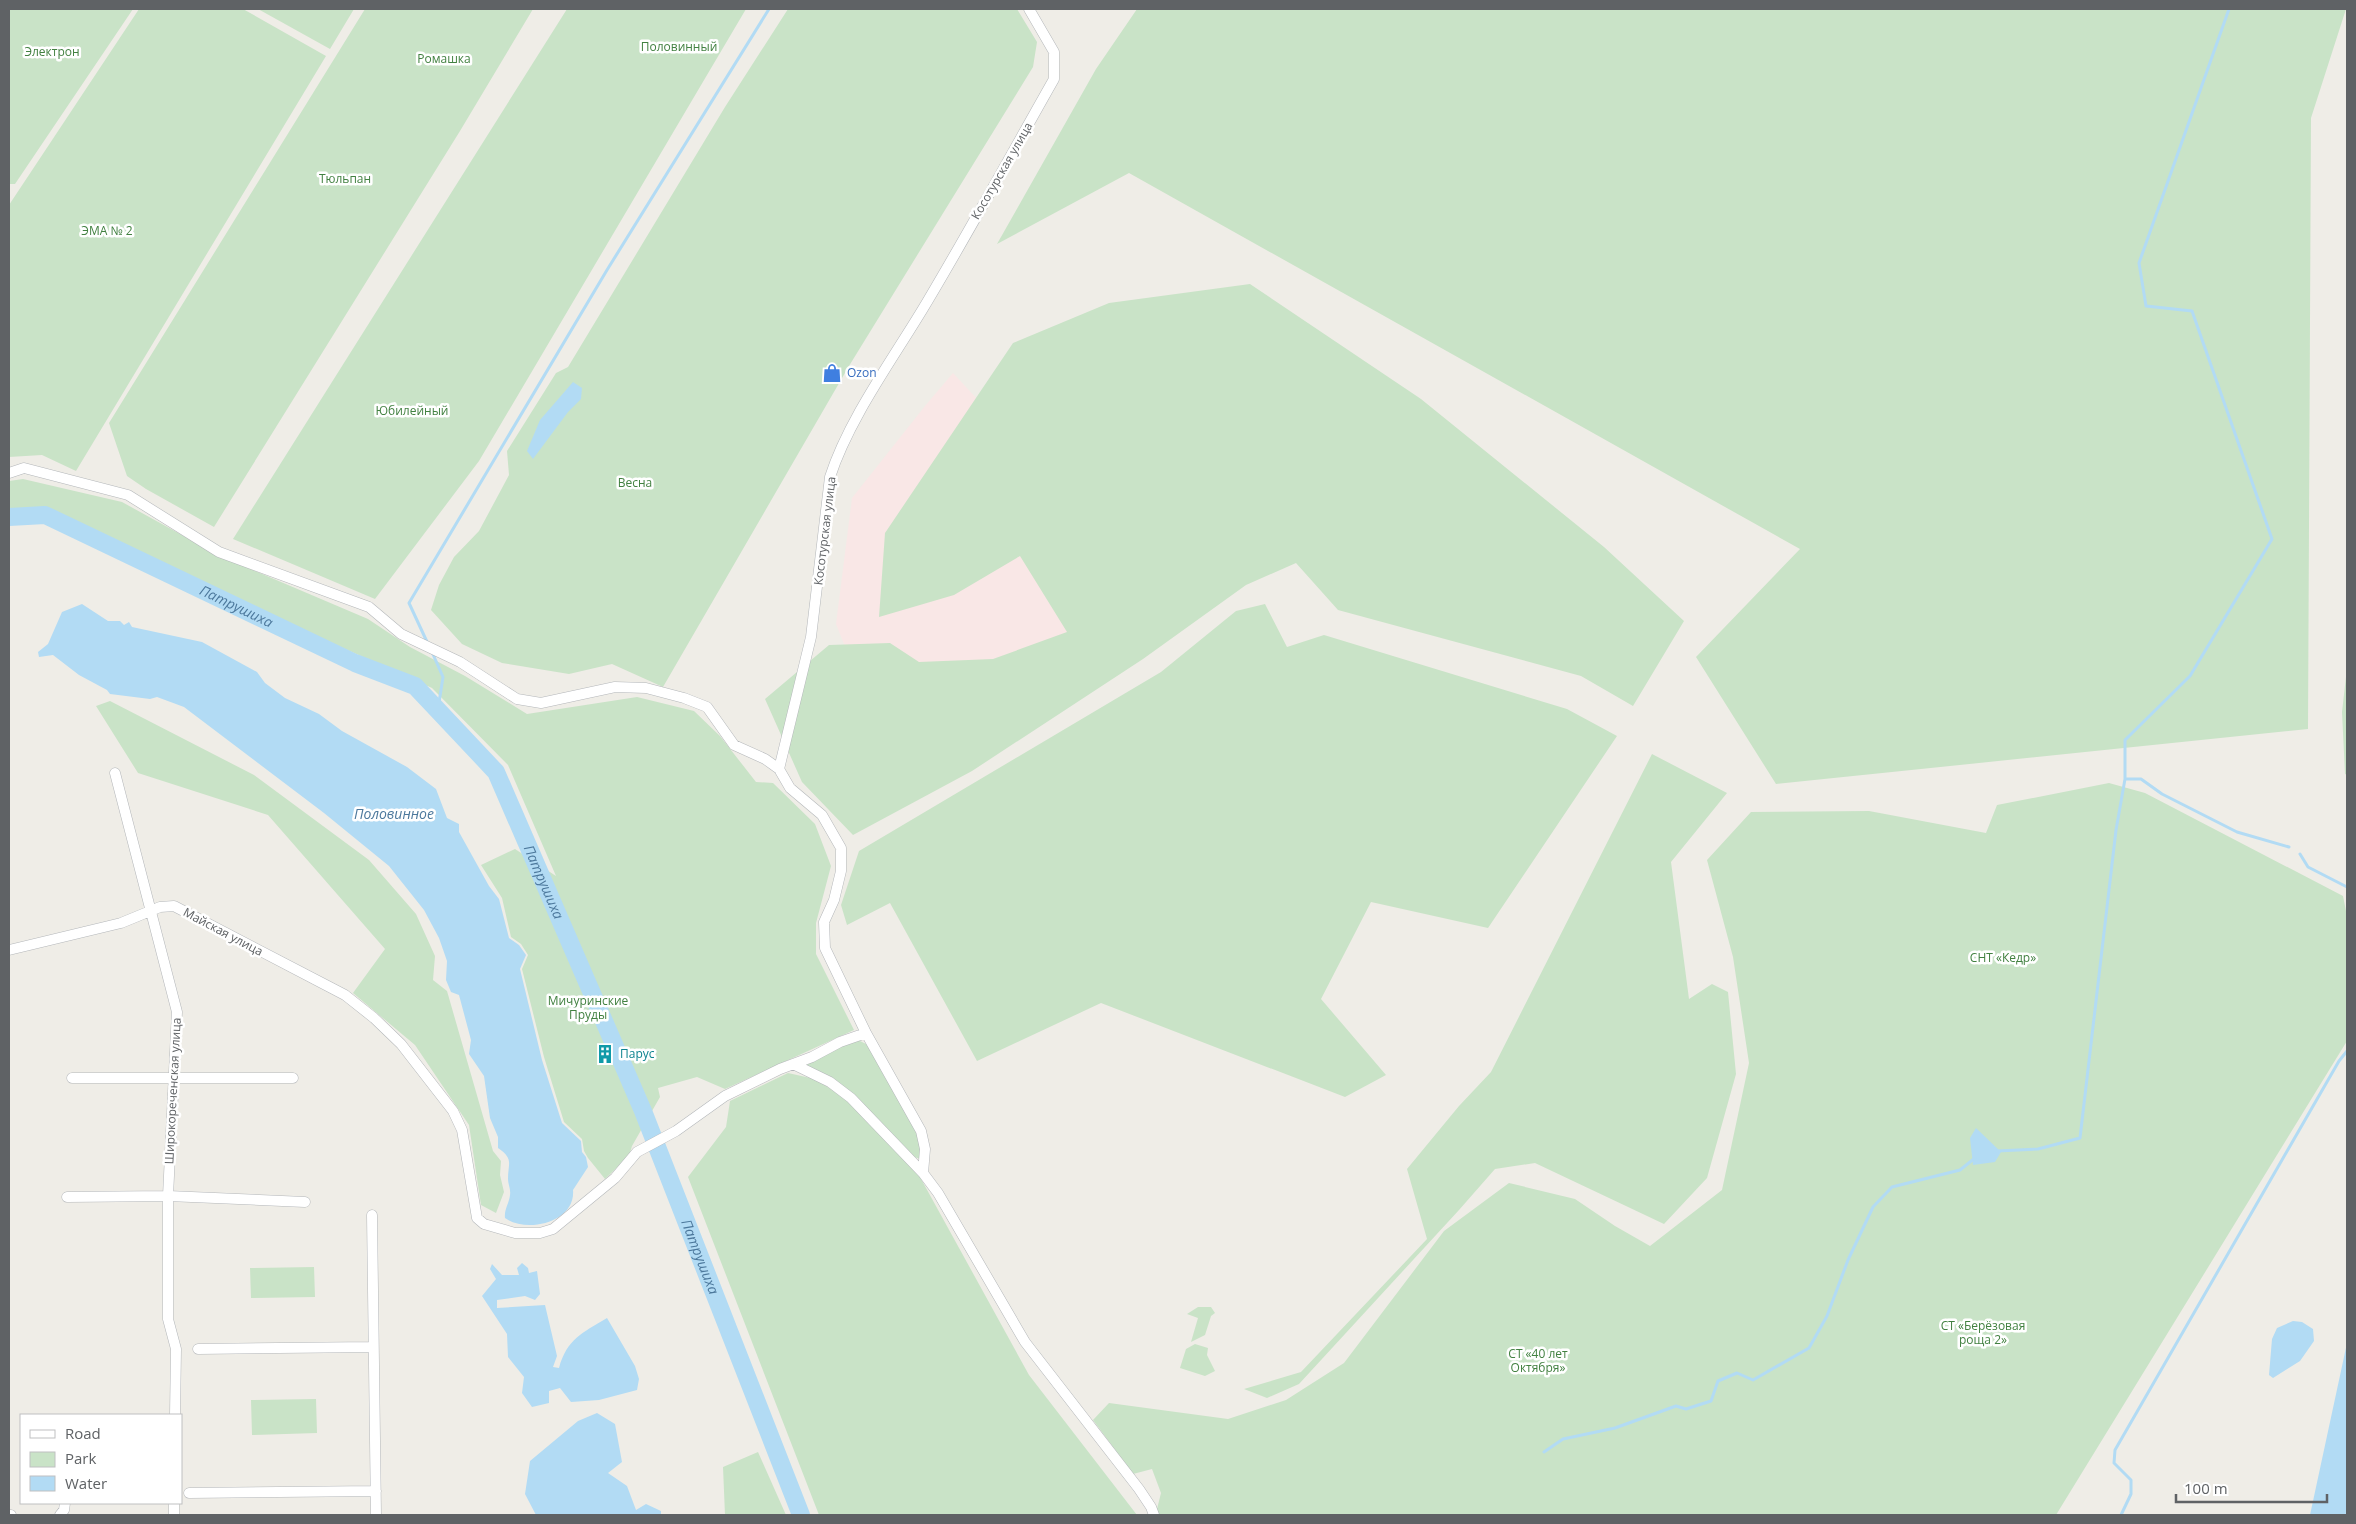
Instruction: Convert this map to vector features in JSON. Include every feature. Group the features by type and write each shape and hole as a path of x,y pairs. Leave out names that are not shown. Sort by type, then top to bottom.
{"street":[{"name":"Косотурская улица","path":"779,769 811,637 830,477 836,458 873,390 927,303 1054,79 1054,52 1029,9"},
{"path":"9,473 24,468 128,495 219,552 368,606 402,634 460,662 517,700 541,703 615,687 646,688 684,698 708,707 734,745 765,759 779,769 790,788 822,815 841,848 841,871 834,900 824,922 825,948 866,1033 921,1131 925,1149 923,1172"},
{"name":"Широкореченская улица","path":"115,773 177,1012 176,1078 168,1196 168,1319 176,1349 175,1414"},
{"name":"Майская улица","path":"9,950 121,923 152,910 174,906 345,995 374,1018 400,1044 453,1111 462,1130 477,1218 484,1224 515,1233 540,1233 553,1229 615,1178 637,1152 663,1139 725,1096 793,1064"},
{"path":"793,1064 812,1057 840,1042 866,1033"},
{"path":"793,1064 830,1082 851,1098 923,1172 938,1193 1026,1342 1139,1489 1151,1506 1154,1515"},
{"path":"72,1078 293,1078"},
{"path":"67,1197 168,1196 305,1202"},
{"path":"372,1215 376,1515"},
{"path":"198,1349 373,1346"},
{"path":"190,1493 376,1491"}],"shaded area":[{"path":"953,373 979,401 1076,634 977,685 856,674 836,624 852,498"}],"green space":[{"name":"Электрон","path":"9,9 133,9 15,184 9,184"},
{"name":"ЭМА № 2","path":"139,9 243,9 326,56 76,471 42,455 9,457 9,205"},
{"path":"258,9 354,9 330,49"},
{"name":"Тюльпан","path":"365,9 533,9 460,131 214,527 146,489 127,476 109,423"},
{"name":"Юбилейный","path":"567,9 746,9 479,461 375,599 233,539"},
{"name":"Весна","path":"788,9 1017,9 1037,42 1033,67 849,366 663,687 612,664 569,674 502,663 462,644 431,610 439,585 454,557 479,531 509,475 507,451 556,373 568,367 725,107"},
{"path":"1137,9 2346,9 2311,118 2308,729 1776,784 1696,657 1800,549 1129,173 997,244 1096,69"},
{"path":"1250,284 1421,399 1604,547 1684,621 1633,706 1581,676 1338,610 1296,563 1246,585 1143,659 972,771 853,835 802,782 765,699 829,645 890,643 919,662 993,659 1067,632 1020,556 954,595 879,617 885,533 1013,343 1109,303"},
{"name":"Мичуринские Пруды","path":"23,479 122,502 220,556 368,619 410,647 465,676 527,714 637,697 694,711 720,736 756,782 773,783 815,824 831,866 816,923 816,954 854,1030 725,1089 697,1077 658,1088 660,1097 632,1146 629,1156 605,1179 588,1158 584,1151 582,1139 564,1122 544,1057 522,969 528,955 521,944 511,937 502,898 481,865 515,849 556,876 508,765 432,688 225,595 47,509 9,511 9,481"},
{"path":"1265,604 1287,647 1324,635 1567,709 1617,736 1488,928 1371,902 1321,999 1386,1075 1345,1097 1101,1003 977,1061 890,903 847,925 841,905 859,851 1161,672 1236,611"},
{"path":"2347,668 2347,775 2345,774 2342,712"},
{"path":"110,701 254,775 369,860 416,914 435,956 433,980 447,991 493,1151 501,1161 500,1175 504,1192 496,1213 481,1205 469,1125 415,1045 353,993 385,949 268,815 138,773 96,706"},
{"path":"1652,754 1727,793 1671,862 1689,999 1712,984 1728,992 1736,1074 1707,1178 1664,1224 1535,1163 1495,1169 1299,1384 1267,1398 1244,1389 1301,1372 1427,1239 1407,1169 1459,1106 1491,1072"},
{"path":"2109,783 2145,793 2343,896 2347,916 2347,1041 2056,1515 1158,1515 1157,1509 1161,1493 1152,1469 1133,1474 1093,1420 1109,1403 1228,1419 1286,1400 1344,1363 1444,1231 1509,1183 1575,1199 1615,1226 1650,1246 1722,1190 1749,1063 1733,957 1707,860 1751,812 1869,811 1986,833 1997,805"},
{"path":"858,1040 868,1045 920,1137 920,1159 912,1156 851,1093 804,1066 842,1045"},
{"path":"788,1073 815,1079 842,1096 915,1168 1029,1375 1137,1515 819,1515 688,1177 726,1127 730,1101"},
{"path":"314,1267 315,1297 251,1298 250,1268"},
{"path":"1198,1307 1211,1307 1215,1313 1211,1316 1205,1335 1191,1342 1198,1318 1187,1314"},
{"path":"1195,1344 1208,1348 1207,1355 1215,1371 1205,1376 1180,1368 1186,1349"},
{"path":"316,1399 317,1433 252,1435 251,1400"},
{"path":"758,1452 786,1515 725,1515 723,1467"}],"water":[{"path":"573,382 582,388 581,399 568,412 533,459 527,451 540,420"},
{"name":"Половинное","path":"82,604 108,621 120,621 124,625 129,622 132,627 202,642 257,672 265,683 285,698 319,714 342,731 407,767 436,789 447,818 459,824 459,832 489,886 499,899 509,938 519,945 526,955 520,969 542,1060 562,1123 581,1141 582,1152 586,1157 588,1167 573,1190 572,1201 567,1210 559,1217 537,1225 514,1223 505,1218 510,1193 508,1158 498,1148 498,1137 490,1118 484,1076 469,1054 471,1040 459,995 451,992 446,980 447,961 439,938 424,910 389,866 324,813 184,707 157,697 150,699 110,694 107,690 79,675 53,655 39,657 38,652 48,644 62,612"},
{"path":"1976,1128 2001,1152 1995,1162 1973,1165 1970,1138"},
{"path":"522,1263 528,1268 529,1273 537,1271 540,1294 535,1300 525,1296 497,1300 497,1308 545,1305 557,1356 553,1367 559,1368 562,1358 571,1343 607,1318 635,1366 639,1379 637,1390 599,1400 571,1402 560,1388 549,1391 549,1403 532,1407 522,1393 524,1377 508,1357 507,1334 482,1296 496,1279 490,1269 492,1264 502,1275 519,1275 517,1268"},
{"path":"2293,1321 2302,1322 2313,1329 2314,1341 2300,1361 2273,1378 2269,1375 2272,1339 2277,1328"},
{"path":"2347,1343 2347,1515 2310,1515"},
{"path":"597,1413 615,1424 622,1462 608,1473 627,1486 636,1510 646,1504 661,1511 661,1515 536,1515 525,1494 530,1461 578,1421"}],"waterway":[{"path":"428,644 409,603 607,270 769,9"},
{"path":"1997,1151 2038,1149 2080,1138 2116,830 2125,779 2125,740 2190,676 2272,539 2192,311 2146,306 2139,263 2229,9"},
{"name":"Патрушиха","path":"9,517 45,515 355,663 415,686 496,772 643,1111 801,1515"},
{"path":"432,652 443,677 438,709"},
{"path":"2125,779 2141,779 2162,794 2237,832 2289,847"},
{"path":"2300,854 2308,867 2347,887"},
{"path":"2121,1515 2131,1494 2131,1480 2114,1463 2115,1450 2339,1061 2347,1051"},
{"path":"1544,1452 1563,1439 1615,1428 1676,1406 1686,1409 1711,1401 1718,1381 1737,1373 1753,1380 1809,1348 1827,1316 1848,1260 1873,1207 1892,1187 1960,1170 1975,1158"}],"place":[{"name":"Ozon","path":"832,373"},
{"name":"Парус","path":"605,1054"}],"park label":[{"name":"Половинный","path":"679,47"},
{"name":"Ромашка","path":"444,59"},
{"name":"СНТ «Кедр»","path":"2003,958"},
{"name":"СТ «Берёзовая роща 2»","path":"1983,1333"},
{"name":"СТ «40 лет Октября»","path":"1538,1361"}]}
